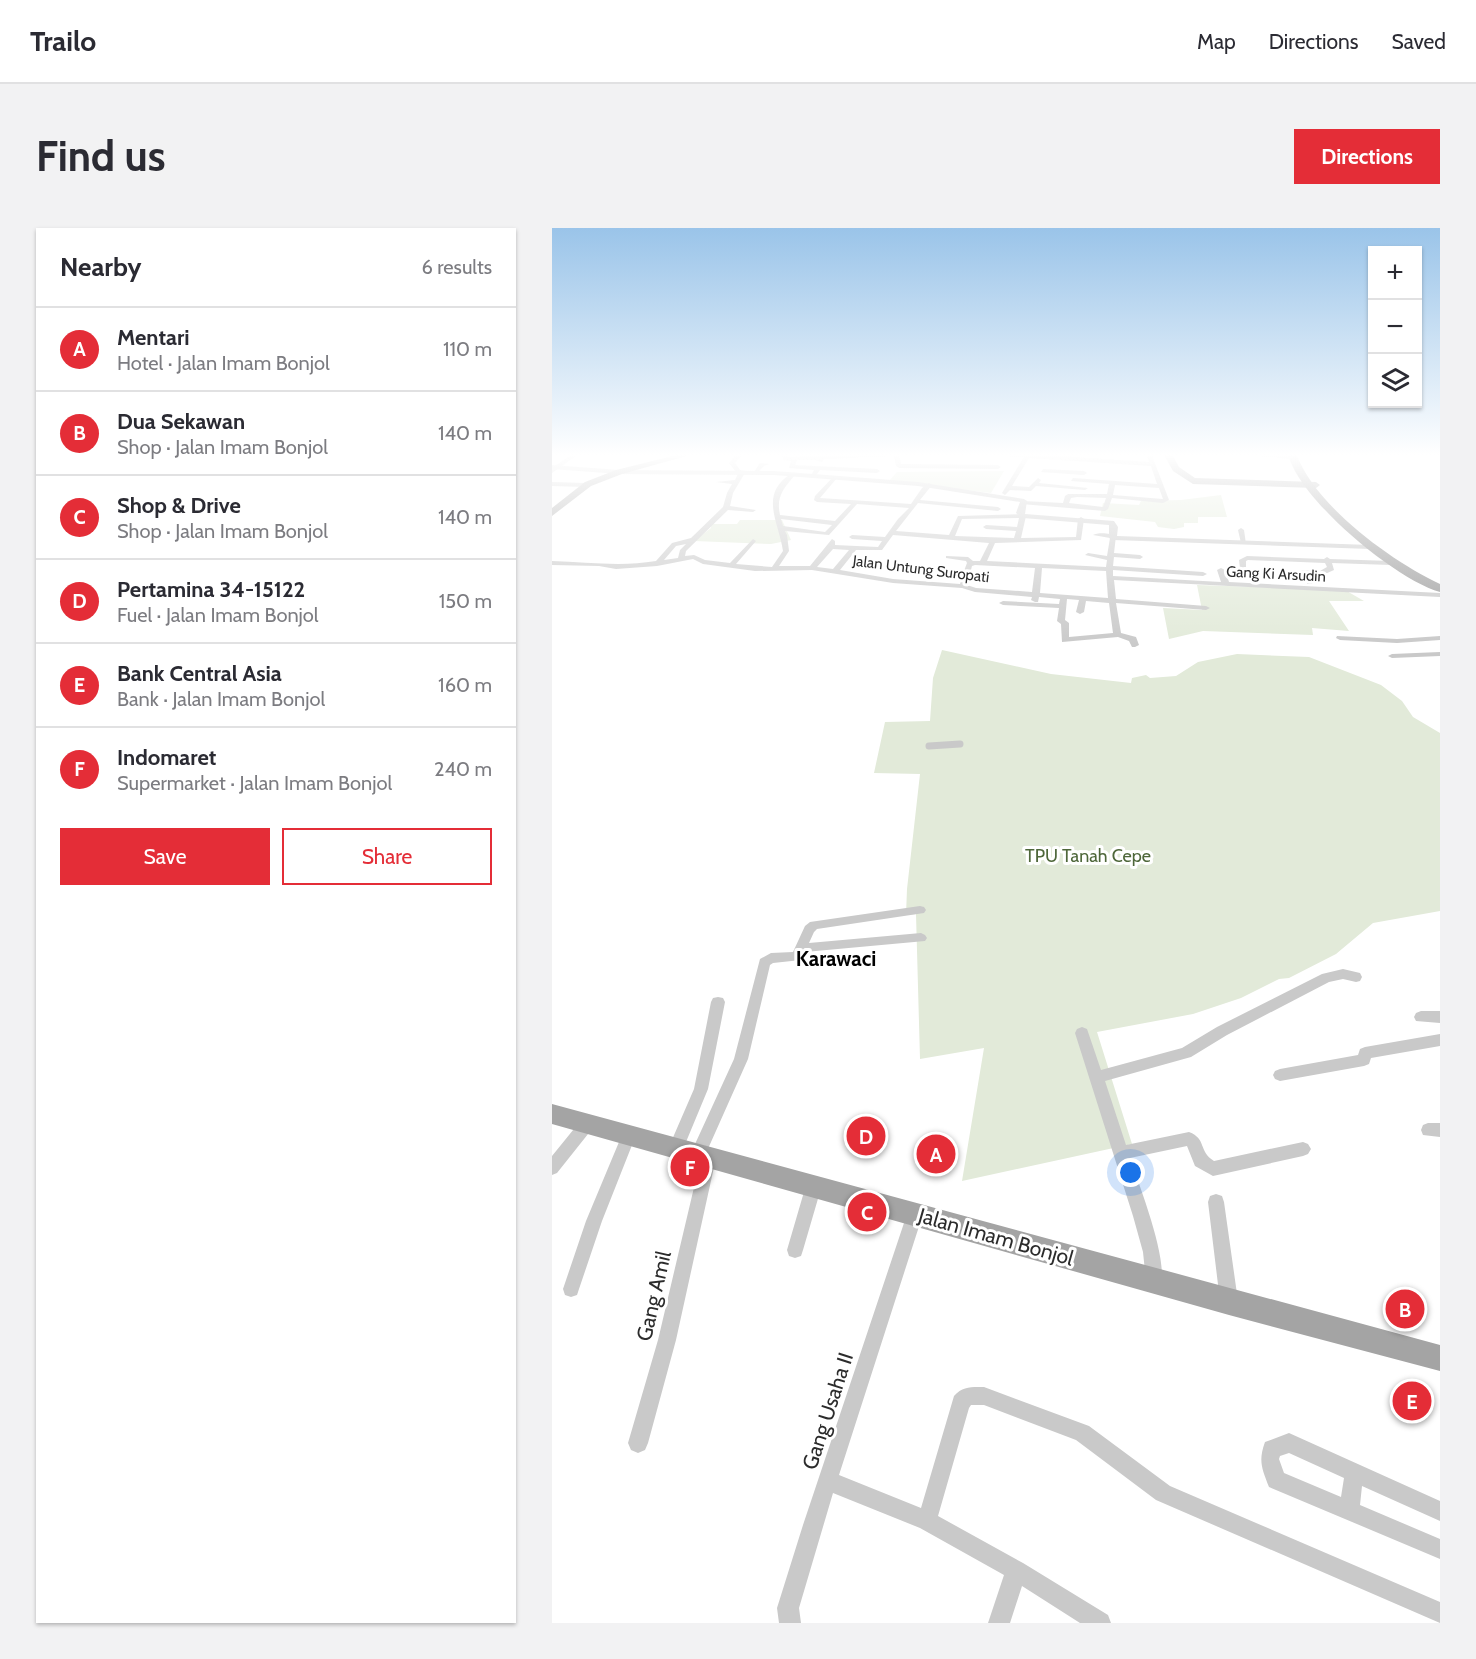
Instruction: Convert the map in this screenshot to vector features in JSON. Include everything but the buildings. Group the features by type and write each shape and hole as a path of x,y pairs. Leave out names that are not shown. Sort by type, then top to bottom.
{"highway":[{"path":"1339,518 1391,563 1440,588"},
{"path":"1347,518 1371,542 1410,569 1440,583"}],"main road":[{"name":"Jalan Imam Bonjol","path":"552,1114 1229,1302 1440,1358"}],"street":[{"path":"681,558 683,549 716,518"},
{"path":"774,569 786,551 778,518"},
{"path":"789,518 836,523"},
{"path":"827,534 841,518"},
{"path":"831,547 877,550 902,518"},
{"path":"951,538 960,518"},
{"path":"852,537 890,536 1015,542 1021,518"},
{"path":"1068,518 1111,523 1114,527 1109,569 1111,599 1118,635"},
{"path":"985,530 1079,539 1081,519"},
{"path":"896,525 913,527"},
{"path":"780,528 827,534 832,539 831,547 812,568"},
{"path":"1241,530 1244,543"},
{"path":"965,539 969,531"},
{"path":"1096,535 1113,537 1124,542 1370,547"},
{"path":"657,564 674,544 693,540"},
{"path":"732,565 753,541"},
{"path":"983,563 993,541"},
{"path":"830,574 853,549"},
{"path":"1088,555 1140,557"},
{"name":"Jalan Untung Suropati","path":"552,563 599,564 616,567 657,564 694,557 703,562 755,569 812,568 830,574 963,586 975,590 1206,608"},
{"path":"948,557 968,559 971,564"},
{"path":"1243,566 1242,560 1247,558 1391,563"},
{"path":"791,569 796,560"},
{"path":"1297,572 1322,573 1331,568 1327,560"},
{"path":"963,586 969,565 983,563 1109,569 1202,570 1206,583"},
{"path":"1035,604 1039,566"},
{"path":"913,567 966,573"},
{"path":"1221,570 1226,585"},
{"path":"1302,588 1300,582 1324,582 1322,573"},
{"path":"1246,577 1250,586"},
{"name":"Gang Ki Arsudin","path":"1110,578 1440,595"},
{"path":"1008,592 1002,605 1063,606"},
{"path":"1064,596 1061,621 1065,623 1065,640 1118,635 1133,639 1136,645"},
{"path":"1080,612 1083,597"},
{"path":"1340,639 1397,641 1440,638"},
{"path":"1392,656 1440,654"},
{"path":"929,746 960,744"},
{"path":"694,1154 741,1059 764,962 771,958 797,957 809,929 814,925 920,910"},
{"path":"801,948 921,938"},
{"path":"1096,1077 1186,1053 1222,1031 1326,978 1343,974 1356,977"},
{"path":"694,1154 701,1089 718,1002"},
{"path":"1421,1017 1440,1017"},
{"path":"1082,1033 1151,1252 1154,1281"},
{"path":"1280,1075 1364,1060 1365,1053 1440,1040"},
{"path":"552,1168 587,1124"},
{"path":"571,1289 594,1221 629,1135"},
{"path":"1121,1153 1189,1139 1194,1143 1200,1161 1213,1169 1303,1149"},
{"name":"Gang Amil","path":"638,1443 667,1340 694,1154"},
{"path":"795,1250 814,1185"},
{"path":"1216,1202 1229,1302"},
{"name":"Gang Usaha II","path":"790,1623 788,1608 915,1214"},
{"path":"927,1521 961,1403 967,1396 984,1396 1082,1432 1163,1492 1440,1613"},
{"path":"1440,1511 1288,1443 1272,1449 1269,1459 1276,1480 1350,1509 1440,1549"},
{"path":"1350,1509 1354,1472"},
{"path":"829,1481 927,1521 1016,1570 1100,1623"},
{"path":"999,1623 1016,1570"}],"green space":[{"path":"1119,518 1198,518 1198,523 1184,523 1184,527 1174,529 1158,527 1155,522"},
{"path":"740,520 782,520 791,540 771,544 694,541 711,528 710,524 737,524"},
{"path":"1197,585 1345,590 1364,601 1329,601 1349,631 1312,628 1313,635 1203,631 1169,639 1163,608 1202,610"},
{"name":"TPU Tanah Cepe","path":"942,650 1051,674 1131,683 1132,678 1146,675 1150,678 1176,676 1198,662 1237,654 1309,657 1381,685 1402,701 1413,717 1440,733 1440,911 1373,923 1336,954 1289,978 1279,979 1241,998 1193,1014 1097,1032 1132,1144 962,1181 984,1048 920,1059 916,914 906,915 920,774 874,773 885,722 930,721 933,678"}],"place":[{"name":"Pertamina 34-15122","path":"866,1136"},
{"name":"Mentari","path":"936,1154"},
{"name":"Indomaret","path":"690,1167"},
{"name":"Shop & Drive","path":"867,1212"},
{"name":"Dua Sekawan","path":"1405,1309"},
{"name":"Bank Central Asia","path":"1412,1401"}],"district":[{"name":"Karawaci","path":"836,959"}]}
